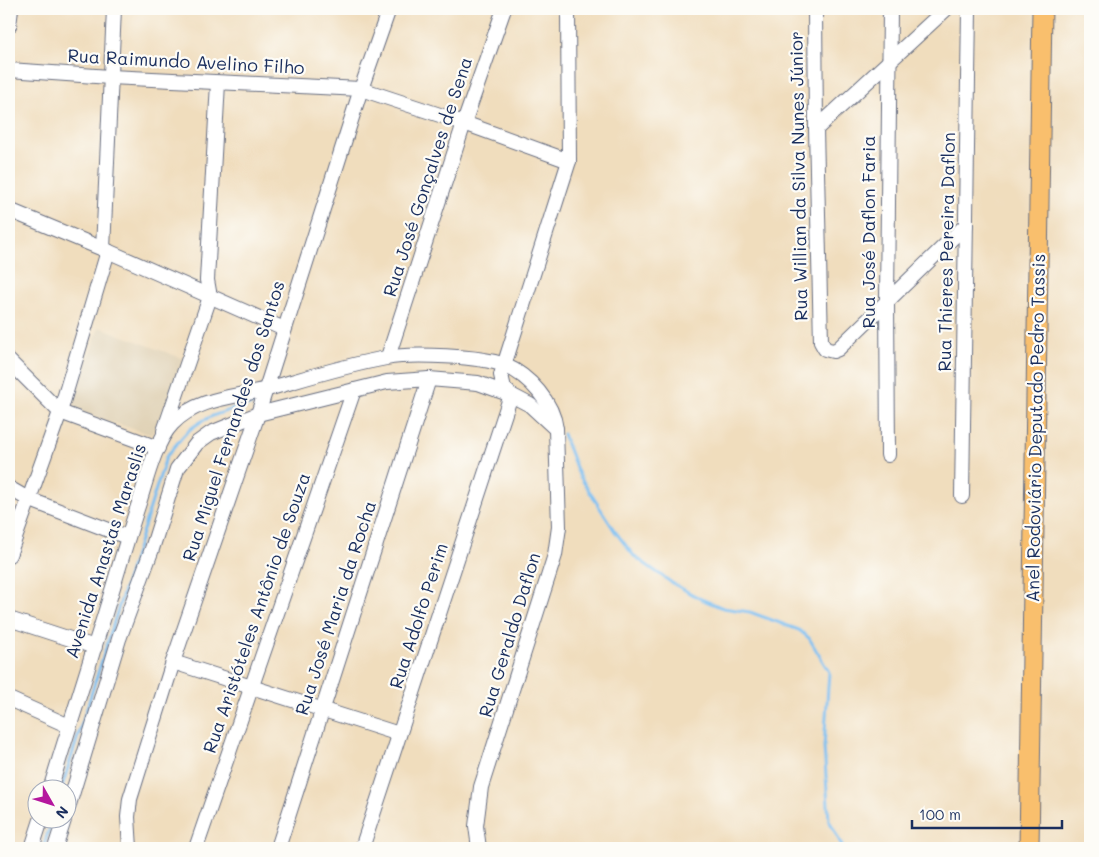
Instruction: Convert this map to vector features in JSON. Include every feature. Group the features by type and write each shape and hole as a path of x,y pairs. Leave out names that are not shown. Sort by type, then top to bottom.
{"highway":[{"name":"Anel Rodoviário Deputado Pedro Tassis","path":"1029,848 1042,9"}],"street":[{"path":"9,26 10,9"},
{"path":"9,555 60,412 105,250 114,9"},
{"name":"Rua Miguel Fernandes dos Santos","path":"130,848 128,817 130,799 173,662 258,414 389,9"},
{"name":"Rua José Gonçalves de Sena","path":"388,357 464,123 504,9"},
{"path":"511,395 504,388 501,374 569,161 568,9"},
{"name":"Rua Willian da Silva Nunes Júnior","path":"815,9 821,342 823,346 828,351 838,349 887,300"},
{"name":"Rua José Daflon Faria","path":"888,455 887,300 890,9"},
{"path":"816,129 946,9"},
{"name":"Rua Thieres Pereira Daflon","path":"962,496 969,9"},
{"name":"Rua Raimundo Avelino Filho","path":"9,70 218,83 362,89 569,161"},
{"path":"9,361 60,412 158,448 210,297 207,280 218,83"},
{"path":"9,210 284,329"},
{"path":"887,300 966,225"},
{"name":"Avenida Anastas Maraslis","path":"53,780 95,648 127,537 158,448 171,424 183,414 221,398 266,389 388,357 434,356 470,358 504,365"},
{"name":"Rua Geraldo Daflon","path":"479,848 476,826 481,787 555,555 560,527 555,417 544,397 522,376 504,365"},
{"path":"76,780 119,639 152,549 177,469 197,443 211,433 258,414 387,382 429,379 478,383 511,395 530,405 556,430"},
{"name":"Rua José Maria da Rocha","path":"278,848 429,379"},
{"name":"Rua Aristóteles Antônio de Souza","path":"196,848 354,390"},
{"name":"Rua Adolfo Perim","path":"362,848 511,395"},
{"path":"9,488 28,499 127,537"},
{"path":"9,619 95,648"},
{"path":"173,662 400,734"},
{"path":"9,699 69,726"},
{"path":"32,848 38,830"},
{"path":"55,848 61,830"}],"shaded area":[{"path":"99,327 184,359 152,435 71,409"}],"waterway":[{"path":"64,780 166,457 186,433 202,421 257,403"},
{"path":"563,434 579,475 614,530 634,556 672,583 701,599 723,608 750,612 799,630 809,638 829,672 824,747 829,820 843,848"},
{"path":"43,848 49,830"}]}
